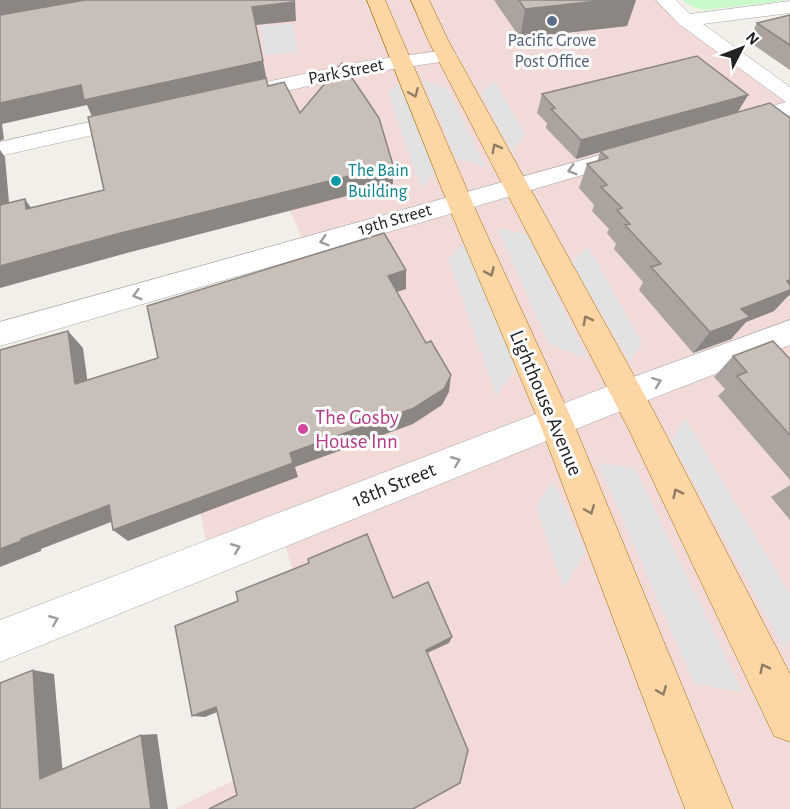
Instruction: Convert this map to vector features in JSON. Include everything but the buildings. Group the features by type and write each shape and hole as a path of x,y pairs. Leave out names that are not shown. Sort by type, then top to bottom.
{"main road":[{"name":"Lighthouse Avenue","path":"376,0 556,422 709,809"},
{"path":"420,0 447,56 626,394 790,720"}],"street":[{"path":"664,0 686,20 790,97"},
{"path":"686,20 790,7"},
{"name":"Park Street","path":"224,98 356,69 447,56"},
{"path":"710,131 790,108"},
{"path":"0,149 156,113"},
{"name":"19th Street","path":"0,334 655,146"},
{"name":"18th Street","path":"0,641 626,394 790,332"}],"shaded area":[{"path":"174,0 665,0 790,97 790,809 175,809 338,730 281,530 210,558 178,411 298,369 253,261 306,246 236,96"},
{"path":"292,24 298,52 265,55 260,26"},
{"path":"423,80 447,88 486,167 456,158"},
{"path":"494,80 525,134 512,152 481,93"},
{"path":"402,81 438,169 421,188 388,93"},
{"path":"497,227 528,236 588,359 548,344"},
{"path":"464,244 516,369 496,396 448,258"},
{"path":"588,247 642,343 630,362 571,261"},
{"path":"685,418 790,595 790,633 785,650 671,441"},
{"path":"598,463 635,468 743,693 694,683"},
{"path":"553,480 586,551 564,589 536,507"}],"green space":[{"path":"682,0 790,0 704,10 693,7"}],"place":[{"name":"Pacific Grove Post Office","path":"552,21"},
{"name":"The Bain Building","path":"336,181"},
{"name":"The Gosby House Inn","path":"303,429"}]}
